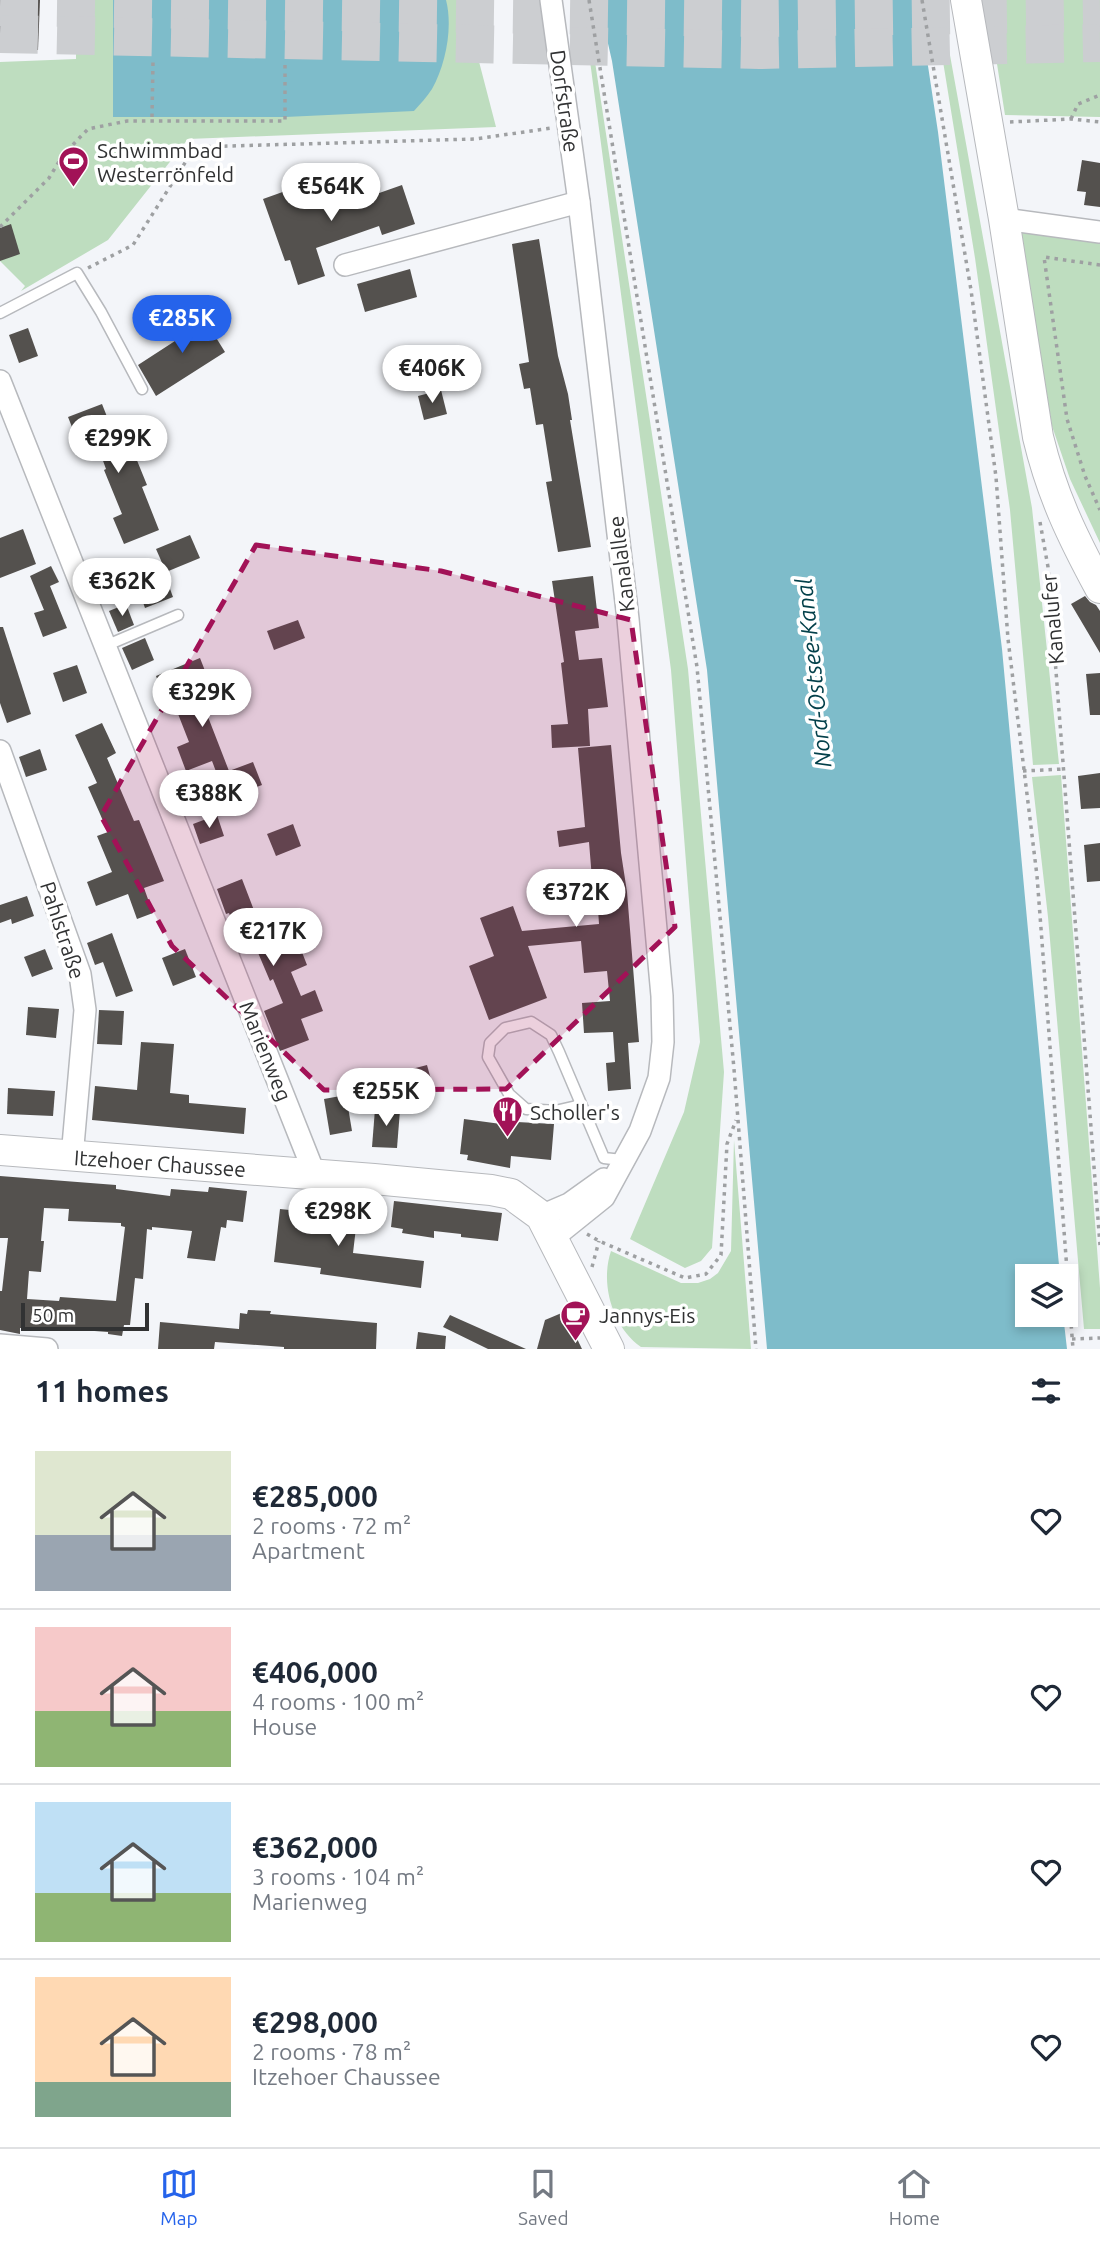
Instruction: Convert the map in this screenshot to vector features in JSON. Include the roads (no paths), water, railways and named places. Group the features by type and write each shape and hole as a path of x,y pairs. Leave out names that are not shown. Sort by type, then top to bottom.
{"street":[{"name":"Dorfstraße","path":"551,0 579,202"},
{"path":"966,0 1044,464 1065,523 1100,588"},
{"path":"345,265 579,202"},
{"name":"Kanalallee","path":"555,1226 604,1197 640,1131 659,1078 663,1042 662,996 628,619 579,202"},
{"path":"1004,219 1100,232"},
{"name":"Marienweg","path":"0,381 314,1175"},
{"name":"Pahlstraße","path":"0,751 80,974 85,1010 72,1157"},
{"name":"Itzehoer Chaussee","path":"0,1150 491,1190 510,1194 555,1226 609,1349"},
{"name":"Kanalallee","path":"555,1226 569,1204 589,1192 622,1160"},
{"path":"0,1345 47,1349"}],"lane":[{"path":"0,313 77,273 142,389"},
{"path":"105,646 178,615"},
{"path":"581,1105 555,1111 526,1109 509,1094 488,1057 490,1043 505,1028 531,1022 551,1035 604,1158 622,1160"}],"water":[{"path":"113,0 446,0 449,22 444,57 437,79 414,111 285,117 113,117"},
{"name":"Nord-Ostsee-Kanal","path":"598,0 918,0 938,132 1002,649 1059,1264 1015,1264 1015,1327 1064,1327 1067,1349 767,1349 707,670 612,61"}],"tunnel":[{"path":"0,7 758,18 1100,13"},
{"path":"0,34 760,50 1100,43"}],"place":[{"name":"Schwimmbad Westerrönfeld","path":"74,189"},
{"name":"Scholler's","path":"507,1139"},
{"name":"Jannys-Eis","path":"576,1342"}]}
